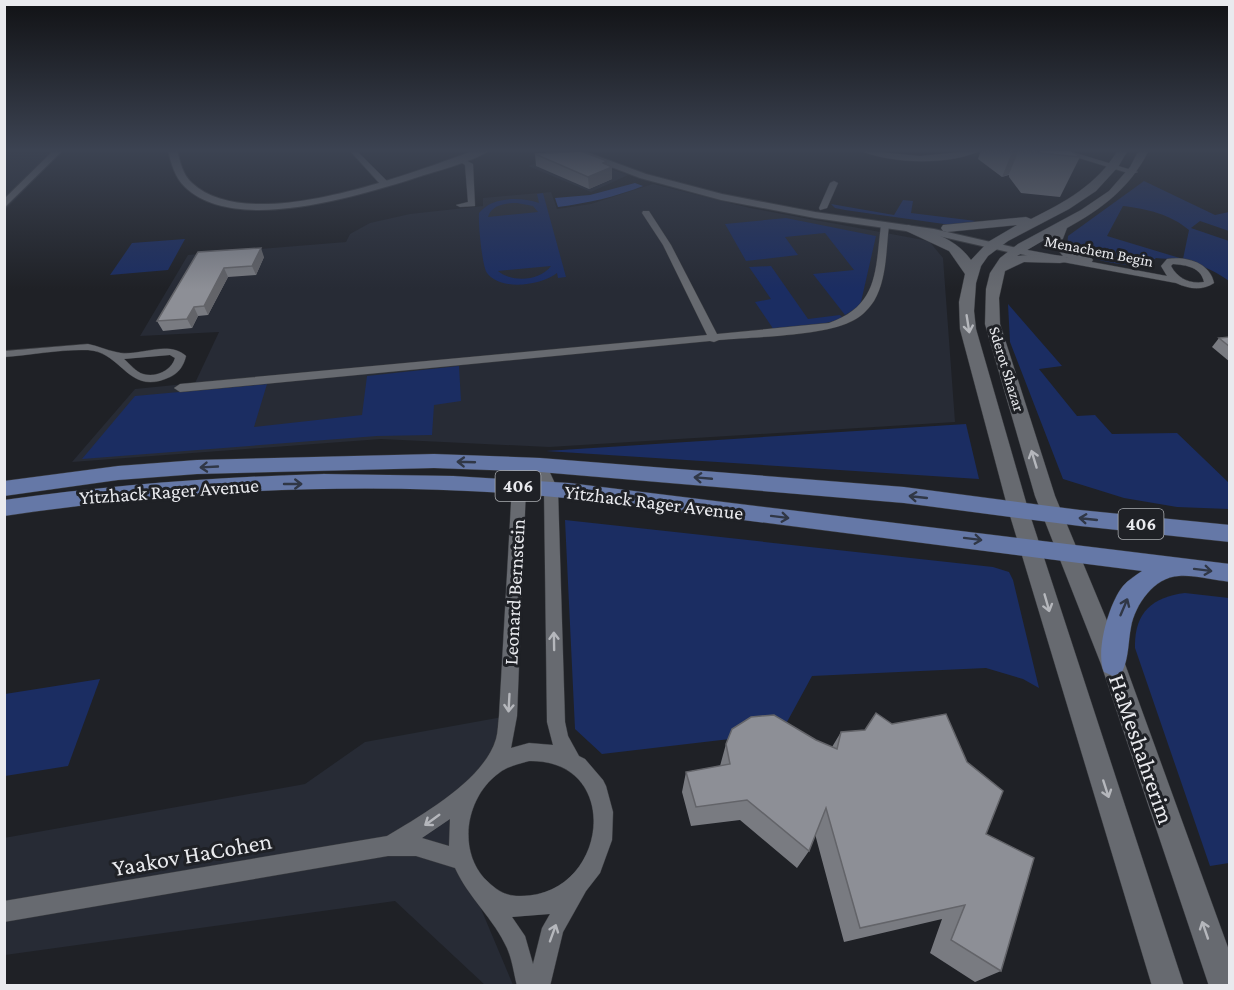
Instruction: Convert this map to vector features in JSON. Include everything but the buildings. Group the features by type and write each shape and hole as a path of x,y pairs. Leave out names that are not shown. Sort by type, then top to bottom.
{"main road":[{"name":"Sderot Shazar","path":"1018,509 968,329 965,306 971,273 980,256 997,242 1081,196"},
{"name":"Sderot Shazar","path":"1052,514 994,332 991,310 997,275 1003,263 1022,248 1111,196"},
{"path":"947,228 975,227 1043,218"},
{"path":"1061,226 1056,241 1065,252 1086,260"},
{"path":"908,229 942,240 954,248 965,259 971,273"},
{"path":"997,275 1010,262 1034,258 1060,259"},
{"name":"Yitzhack Rager Avenue","path":"4,489 118,473 246,465 434,461 540,465 904,495 1230,534"},
{"name":"Yitzhack Rager Avenue","path":"4,508 109,494 242,484 405,483 519,486 1230,573"},
{"path":"1018,509 1168,986"},
{"name":"HaMeshahrerim","path":"1052,514 1113,664 1225,986"},
{"path":"1113,664 1119,619 1132,590 1155,574 1176,567"}],"street":[{"path":"209,196 233,204 255,207 300,205 334,196"},
{"path":"460,205 472,204 471,196"},
{"path":"721,196 757,205 997,242"},
{"path":"822,208 828,196"},
{"path":"757,205 822,208 947,228 1022,248"},
{"path":"646,213 667,245 714,339"},
{"path":"180,388 809,330 847,322 863,311 872,299 885,225"},
{"name":"Menachem Begin","path":"1022,248 1147,270 1166,266 1170,261 1189,263 1203,270 1210,281 1201,286 1060,259 1022,248"},
{"path":"1166,266 1176,280"},
{"path":"4,354 88,347 103,350 115,356 137,375 150,378 174,370 181,356 171,352 115,356"},
{"path":"519,486 540,465"},
{"name":"Leonard Bernstein","path":"540,465 551,490 556,722 559,738 571,760"},
{"name":"Leonard Bernstein","path":"488,770 504,742 508,716 519,486"},
{"path":"528,986 517,944 487,897 471,880 460,859 457,835 461,811 472,788 488,770 507,758 529,752 550,752 571,760 587,773 599,792 605,815 603,840 595,864 553,928 539,986"},
{"name":"Yaakov HaCohen","path":"388,846 436,818 472,788"},
{"name":"Yaakov HaCohen","path":"4,912 388,846 417,846 460,859"},
{"path":"487,897 509,907 532,908 557,901 579,886"}],"shaded area":[{"path":"5,196 19,196 5,210"},
{"path":"537,196 544,196 566,277 558,278 557,273 541,281 522,285 502,283 494,279 485,269 479,213 491,203 507,199 539,203","holes":["517,203 533,206 538,212 488,217 492,210 504,204","551,266 546,271 526,279 518,279 498,271"]},
{"path":"552,196 557,209 591,204 615,196 702,196 750,208 929,241 943,258 955,422 549,447 381,439 72,462 135,389 195,383 219,332 140,336 188,255 346,242 350,234 370,223 410,214 483,206 483,198"},
{"path":"576,196 611,196 558,207 555,198"},
{"path":"1123,196 1176,196 1215,215 1229,212 1229,231 1200,221 1191,228 1229,241 1229,281 1203,267 1176,260 1156,258 1147,265 1116,263 1095,259 1067,246 1068,236","holes":["1123,206 1166,216 1189,230 1183,259 1107,236"]},
{"path":"903,200 913,201 911,213 976,221 958,226 845,210 835,208 831,204 894,215"},
{"path":"786,218 876,236 861,302 857,308 845,315 813,274 854,270 825,233 785,237 798,255 746,261 725,224"},
{"path":"185,239 168,270 110,275 132,243"},
{"path":"771,266 808,319 840,315 844,319 774,330 755,302 771,299 749,267"},
{"path":"1008,304 1062,366 1039,369 1077,416 1095,415 1112,434 1177,433 1229,483 1229,509 1177,507 1124,498 1063,479 1010,342"},
{"path":"459,366 461,401 434,405 432,435 377,436 82,459 135,396 267,384 254,427 362,415 367,376"},
{"path":"966,424 979,479 546,451"},
{"path":"565,520 993,567 1009,572 1013,580 1039,688 1023,679 986,668 812,676 781,733 602,754 575,729"},
{"path":"1185,593 1229,598 1229,863 1210,866 1135,648 1138,625 1147,609 1163,598"},
{"path":"100,679 68,766 5,776 5,694"},
{"path":"508,716 466,800 460,859 513,985 485,985 395,901 5,955 4,838 305,784 365,742"}]}
